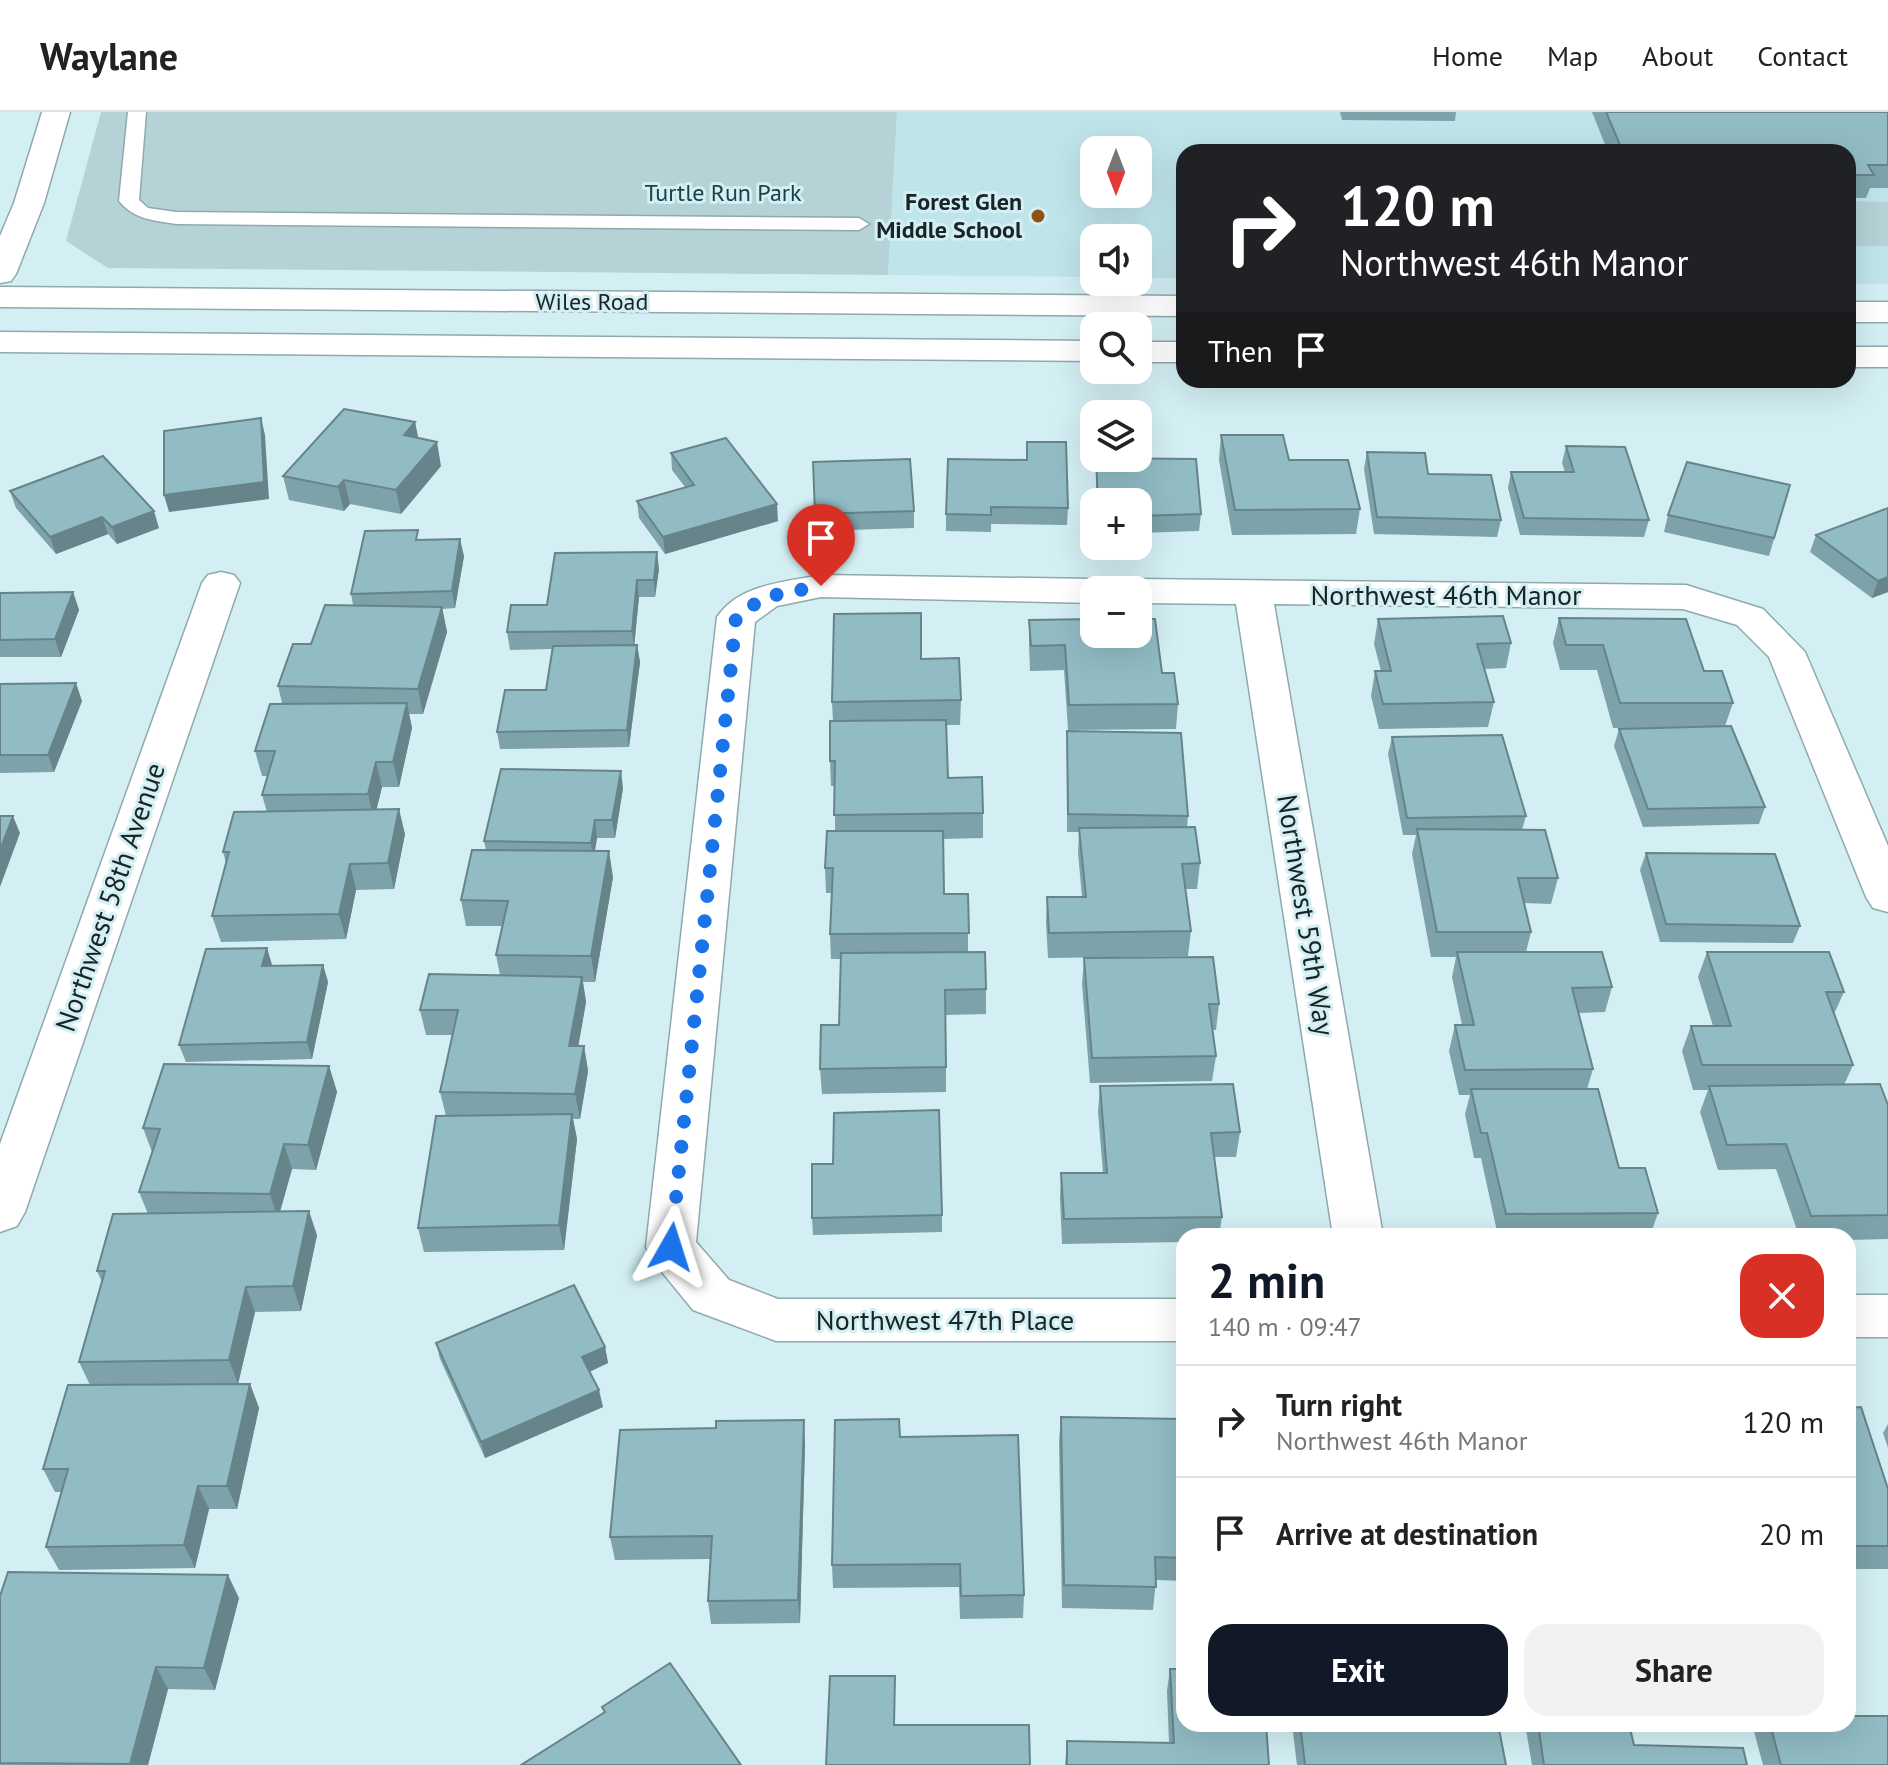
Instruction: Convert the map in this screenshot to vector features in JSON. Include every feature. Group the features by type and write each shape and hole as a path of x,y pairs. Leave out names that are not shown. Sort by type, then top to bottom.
{"street":[{"path":"0,274 29,203 56,112"},
{"name":"Wiles Road","path":"0,297 1176,306"},
{"path":"1856,312 1888,312"},
{"name":"Wiles Road","path":"0,342 1080,351"},
{"path":"1152,352 1176,352"},
{"path":"1856,357 1888,357"},
{"name":"Northwest 58th Avenue","path":"0,1212 221,583"},
{"name":"Northwest 47th Place","path":"1080,591 821,586 765,597 736,617 671,1247 711,1295 776,1320 1176,1320"},
{"name":"Northwest 46th Manor","path":"1152,591 1686,597 1750,617 1786,652 1888,897"},
{"name":"Northwest 59th Way","path":"1253,593 1357,1228"},
{"path":"1856,1316 1888,1316"}],"lane":[{"path":"137,112 129,201 142,213 165,217 859,224"}],"shaded area":[{"name":"Forest Glen Middle School","path":"897,112 1888,112 1888,284 1856,284 1856,144 1176,144 1176,278 1152,278 1152,224 1080,224 1080,277 888,275"}],"green space":[{"name":"Turtle Run Park","path":"101,112 897,112 888,275 108,268 66,241"},
{"path":"1856,201 1888,202 1888,246 1856,246"}],"building":[{"path":"1606,112 1888,112 1888,165 1868,165 1874,175 1856,175 1856,144 1620,144"},
{"path":"344,409 415,422 404,435 437,442 396,490 344,480 338,487 283,476"},
{"path":"261,418 264,482 164,495 164,431"},
{"path":"1221,435 1283,435 1289,460 1348,460 1360,509 1235,510"},
{"path":"726,438 777,504 663,537 637,501 694,485 671,453"},
{"path":"1027,442 1066,442 1068,508 991,507 991,515 946,514 948,459 1027,460"},
{"path":"1566,446 1625,447 1649,520 1524,518 1511,472 1574,472"},
{"path":"1367,452 1425,453 1428,474 1491,475 1501,520 1377,517"},
{"path":"103,456 154,511 112,527 102,517 50,537 10,491"},
{"path":"910,459 914,511 815,514 813,462"},
{"path":"1152,459 1196,459 1201,514 1152,516 1152,488 1097,488 1097,472 1152,472"},
{"path":"1687,462 1790,485 1774,538 1668,515"},
{"path":"1888,508 1888,577 1878,581 1816,535"},
{"path":"418,530 416,540 460,539 452,591 351,594 365,531"},
{"path":"657,552 654,580 637,580 632,631 507,632 511,605 547,605 555,553"},
{"path":"73,592 55,639 0,640 0,593"},
{"path":"325,605 442,607 418,689 278,686 293,644 311,644"},
{"path":"921,613 921,659 959,658 961,700 832,702 834,614"},
{"path":"1503,616 1511,643 1477,644 1494,702 1383,704 1375,671 1391,671 1378,619"},
{"path":"1559,618 1686,619 1704,671 1722,671 1733,703 1620,703 1603,645 1566,645"},
{"path":"1080,619 1080,648 1152,648 1152,619 1155,619 1162,673 1174,673 1178,704 1069,705 1065,645 1031,646 1029,620"},
{"path":"637,645 627,730 497,732 505,690 546,690 553,646"},
{"path":"76,683 48,755 0,755 0,684"},
{"path":"407,703 393,762 376,762 368,794 262,795 275,751 255,751 270,704"},
{"path":"946,720 948,778 982,777 983,813 834,815 835,761 830,761 830,721"},
{"path":"1731,726 1765,807 1648,809 1619,729"},
{"path":"1067,731 1181,733 1188,816 1068,814"},
{"path":"1502,735 1526,816 1407,818 1392,737"},
{"path":"501,769 621,771 612,820 595,820 591,843 484,841"},
{"path":"399,809 388,863 350,864 339,914 212,916 229,852 223,852 234,812"},
{"path":"0,816 13,816 0,850"},
{"path":"1195,827 1200,863 1182,864 1191,931 1049,933 1047,897 1086,897 1079,828"},
{"path":"1417,829 1545,830 1558,878 1518,878 1531,932 1437,932"},
{"path":"827,831 943,831 944,894 968,894 969,933 830,934 833,868 825,868"},
{"path":"472,850 609,851 591,956 496,955 508,901 461,900"},
{"path":"1646,853 1775,854 1800,926 1666,924"},
{"path":"267,948 262,966 323,965 307,1042 179,1045 206,949"},
{"path":"985,952 986,989 945,990 946,1067 820,1069 821,1025 839,1025 841,953"},
{"path":"1457,952 1602,952 1612,987 1572,988 1593,1069 1465,1070 1455,1025 1474,1025"},
{"path":"1707,952 1829,952 1844,992 1826,992 1853,1065 1702,1065 1691,1026 1731,1026"},
{"path":"1213,957 1219,1004 1209,1004 1216,1056 1092,1058 1084,958"},
{"path":"429,974 582,977 569,1046 584,1046 575,1094 440,1092 458,1010 420,1010"},
{"path":"164,1064 329,1066 308,1145 284,1144 270,1194 139,1192 160,1129 143,1128"},
{"path":"1233,1084 1240,1132 1211,1133 1222,1217 1064,1219 1061,1173 1107,1173 1100,1086"},
{"path":"1880,1084 1888,1105 1888,1215 1811,1216 1786,1144 1727,1145 1709,1086"},
{"path":"1471,1089 1598,1089 1619,1168 1645,1168 1658,1213 1506,1214 1487,1133 1481,1133"},
{"path":"939,1110 942,1215 812,1218 812,1164 833,1164 834,1113"},
{"path":"572,1114 559,1225 418,1228 436,1116"},
{"path":"309,1211 293,1286 246,1287 229,1360 79,1362 105,1271 97,1271 113,1214"},
{"path":"574,1285 605,1347 582,1357 599,1390 481,1442 436,1343"},
{"path":"250,1384 227,1486 198,1486 184,1545 46,1547 68,1469 43,1469 68,1385"},
{"path":"1856,1407 1861,1407 1888,1489 1888,1546 1856,1546"},
{"path":"1061,1417 1176,1419 1176,1558 1155,1557 1156,1587 1064,1585"},
{"path":"899,1419 900,1437 1018,1435 1024,1595 961,1596 960,1564 832,1565 835,1420"},
{"path":"804,1420 798,1600 708,1601 712,1536 610,1537 620,1430 716,1428 716,1421"},
{"path":"8,1572 228,1575 204,1668 156,1667 130,1764 0,1763 0,1596"},
{"path":"670,1663 741,1765 521,1765 605,1712 602,1707"},
{"path":"1170,1669 1176,1669 1176,1732 1267,1732 1269,1765 1067,1765 1067,1741 1174,1743"},
{"path":"830,1676 895,1676 894,1725 1029,1725 1030,1765 826,1765"},
{"path":"1856,1716 1888,1716 1888,1765 1781,1765 1772,1732 1856,1732"},
{"path":"1301,1732 1500,1732 1506,1765 1305,1765"},
{"path":"1539,1732 1631,1732 1634,1745 1743,1748 1747,1765 1544,1765"}],"place":[{"name":"Forest Glen Middle School","path":"1038,216"}],"route":[{"path":"671,1247 736,617 765,597 821,586"}]}
